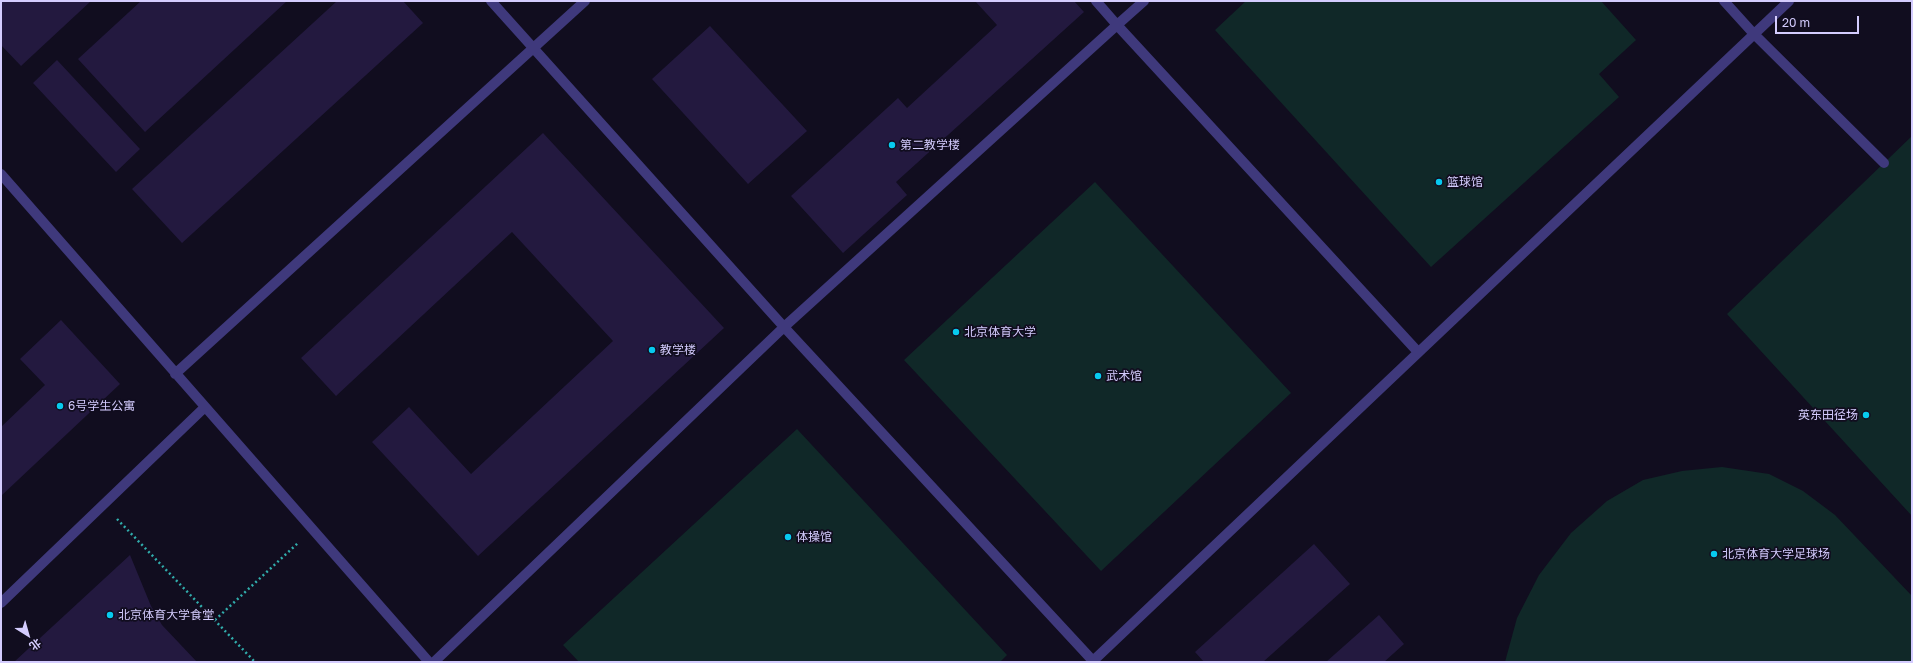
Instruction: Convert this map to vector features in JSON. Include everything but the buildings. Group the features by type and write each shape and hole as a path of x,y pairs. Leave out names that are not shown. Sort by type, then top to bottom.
{"lane":[{"path":"491,1 784,327 1092,662 1753,33 1789,1"},
{"path":"175,374 532,47 585,1"},
{"path":"1096,1 1418,352"},
{"path":"434,662 784,327 1144,1"},
{"path":"1724,1 1753,33 1884,163"},
{"path":"1,174 429,662"},
{"path":"1,603 205,407"}],"path":[{"path":"103,505 255,662"},
{"path":"215,620 313,530"}],"green space":[{"name":"篮球馆","path":"1246,1 1601,1 1636,40 1599,74 1619,97 1431,267 1215,30"},
{"name":"英东田径场","path":"1912,136 1912,516 1727,314"},
{"name":"武术馆","path":"1095,182 1291,393 1101,571 904,360"},
{"name":"体操馆","path":"797,429 1007,655 1000,662 579,662 563,645"},
{"name":"北京体育大学足球场","path":"1722,467 1769,474 1803,491 1835,515 1912,596 1912,662 1505,662 1517,618 1539,575 1571,533 1607,501 1643,480 1682,471"}],"place":[{"name":"第二教学楼","path":"892,145"},
{"name":"篮球馆","path":"1439,182"},
{"name":"北京体育大学","path":"956,332"},
{"name":"教学楼","path":"652,350"},
{"name":"武术馆","path":"1098,376"},
{"name":"6号学生公寓","path":"60,406"},
{"name":"英东田径场","path":"1866,415"},
{"name":"体操馆","path":"788,537"},
{"name":"北京体育大学足球场","path":"1714,554"},
{"name":"北京体育大学食堂","path":"110,615"}]}
